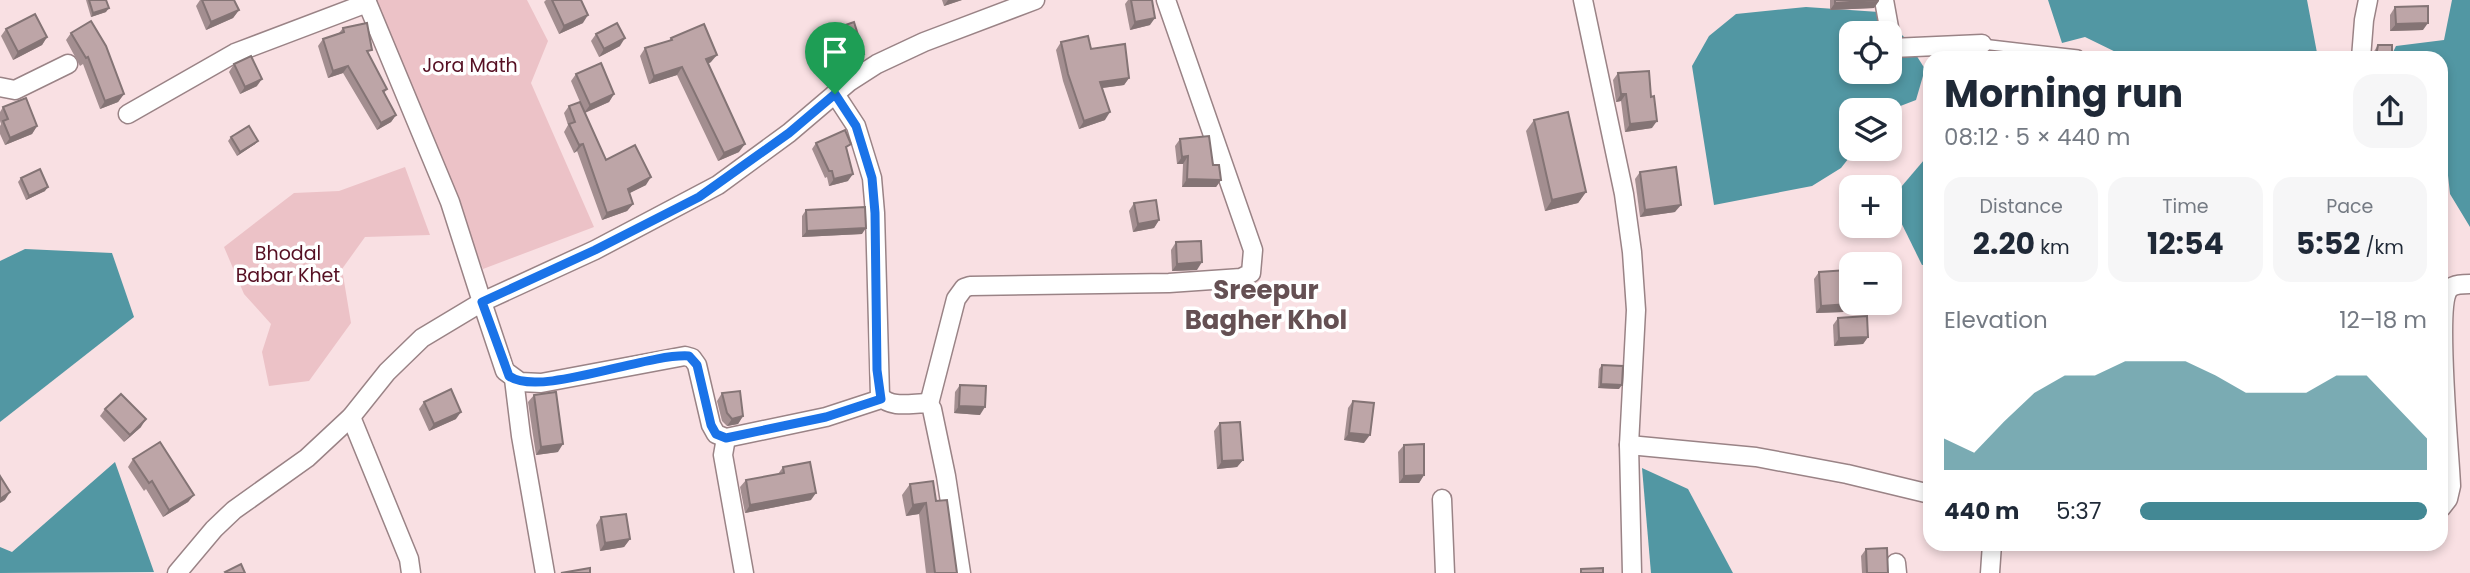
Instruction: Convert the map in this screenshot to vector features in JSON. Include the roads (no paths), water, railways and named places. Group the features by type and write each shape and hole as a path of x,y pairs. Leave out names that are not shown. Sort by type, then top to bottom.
{"street":[{"path":"961,573 944,464 934,414 929,404 956,299 964,288 1170,283 1241,278 1251,273 1253,250 1166,0"},
{"path":"1583,0 1624,194 1632,252 1636,321 1629,445 1632,573"},
{"path":"1884,0 1888,21"},
{"path":"2362,51 2368,0"},
{"path":"128,114 235,52 366,1 450,202 505,371 514,379 541,383 635,363 689,356 697,365 711,425 716,434 726,438 826,417 881,399 892,404 929,404"},
{"path":"177,573 234,510 307,458 351,417 387,372 422,338 482,302 595,250 699,197 789,133 859,74 892,55 1025,1"},
{"path":"1902,48 1982,44"},
{"path":"0,87 15,90 68,64"},
{"path":"835,94 856,126 872,178 877,370 881,399"},
{"path":"2448,292 2453,286 2470,284"},
{"path":"514,379 545,573"},
{"path":"351,417 409,559 411,573"},
{"path":"2448,423 2451,486 2448,499"},
{"path":"726,438 723,455 744,573"},
{"path":"1629,445 1756,457 1847,474 1923,492"},
{"path":"1442,499 1446,573"},
{"path":"1990,573 1992,551"}],"lane":[{"path":"1982,44 2049,51"}],"water":[{"path":"2048,0 2307,0 2317,51 2114,51 2085,37 2062,43"},
{"path":"2452,0 2470,0 2470,227 2450,194 2448,51 2394,51 2396,46 2444,40"},
{"path":"1806,7 1879,12 1888,21 1839,21 1839,84 1902,84 1902,35 1923,66 1923,76 1916,100 1902,105 1902,98 1839,98 1839,161 1847,161 1841,168 1812,186 1714,205 1692,66 1709,36 1736,14"},
{"path":"1923,161 1923,265 1902,224 1902,186"},
{"path":"25,249 112,253 134,317 0,422 0,261"},
{"path":"115,462 154,572 0,573 0,547 12,552"},
{"path":"1642,468 1688,489 1733,573 1651,573"}],"district":[{"name":"Sreepur Bagher Khol","path":"1266,305"}],"park label":[{"name":"Jora Math","path":"470,65"},
{"name":"Bhodal Babar Khet","path":"288,264"}]}
